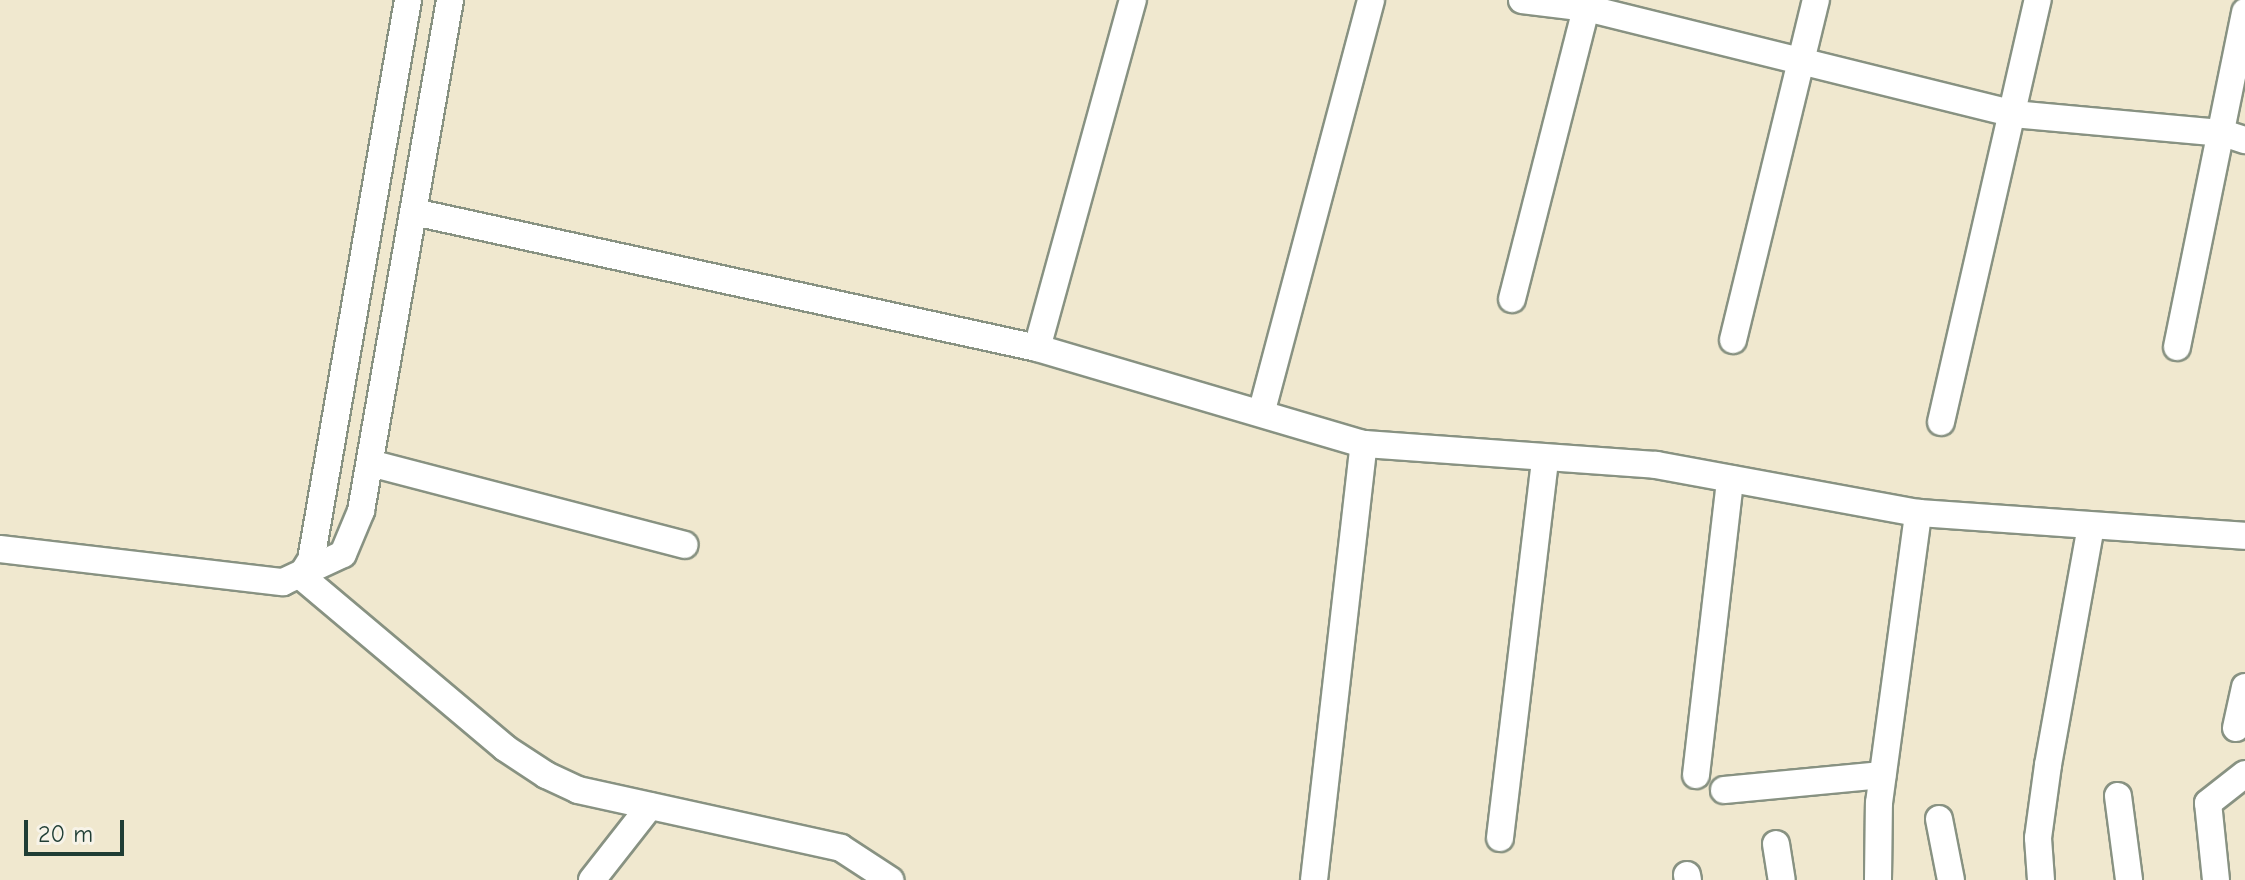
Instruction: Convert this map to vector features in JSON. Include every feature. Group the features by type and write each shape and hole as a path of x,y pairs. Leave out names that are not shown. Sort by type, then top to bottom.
{"street":[{"path":"301,576 311,560 408,0"},
{"path":"0,549 283,582 343,554 352,539 370,463 450,0"},
{"path":"1037,348 1133,0"},
{"path":"1262,410 1371,0"},
{"path":"1522,0 1587,4 1801,64 2013,114 2234,137"},
{"path":"1733,340 1816,0"},
{"path":"1941,422 2038,0"},
{"path":"1512,299 1587,4"},
{"path":"2177,347 2234,137 2245,12"},
{"path":"414,212 1037,348 1262,410 1364,444 1545,460 1656,465 1918,513 2245,536"},
{"path":"1314,880 1364,444"},
{"path":"1500,838 1545,460"},
{"path":"370,463 685,545"},
{"path":"1696,775 1730,479"},
{"path":"1878,880 1882,775 1918,513"},
{"path":"2041,880 2038,838 2048,765 2091,527"},
{"path":"301,576 505,748 546,775 578,790 841,848 890,880"},
{"path":"2236,728 2245,687"},
{"path":"2216,880 2208,803 2245,774"},
{"path":"1724,790 1882,775"},
{"path":"2118,796 2129,880"},
{"path":"601,874 650,806"},
{"path":"1939,819 1951,880"},
{"path":"1776,844 1782,880"}]}
